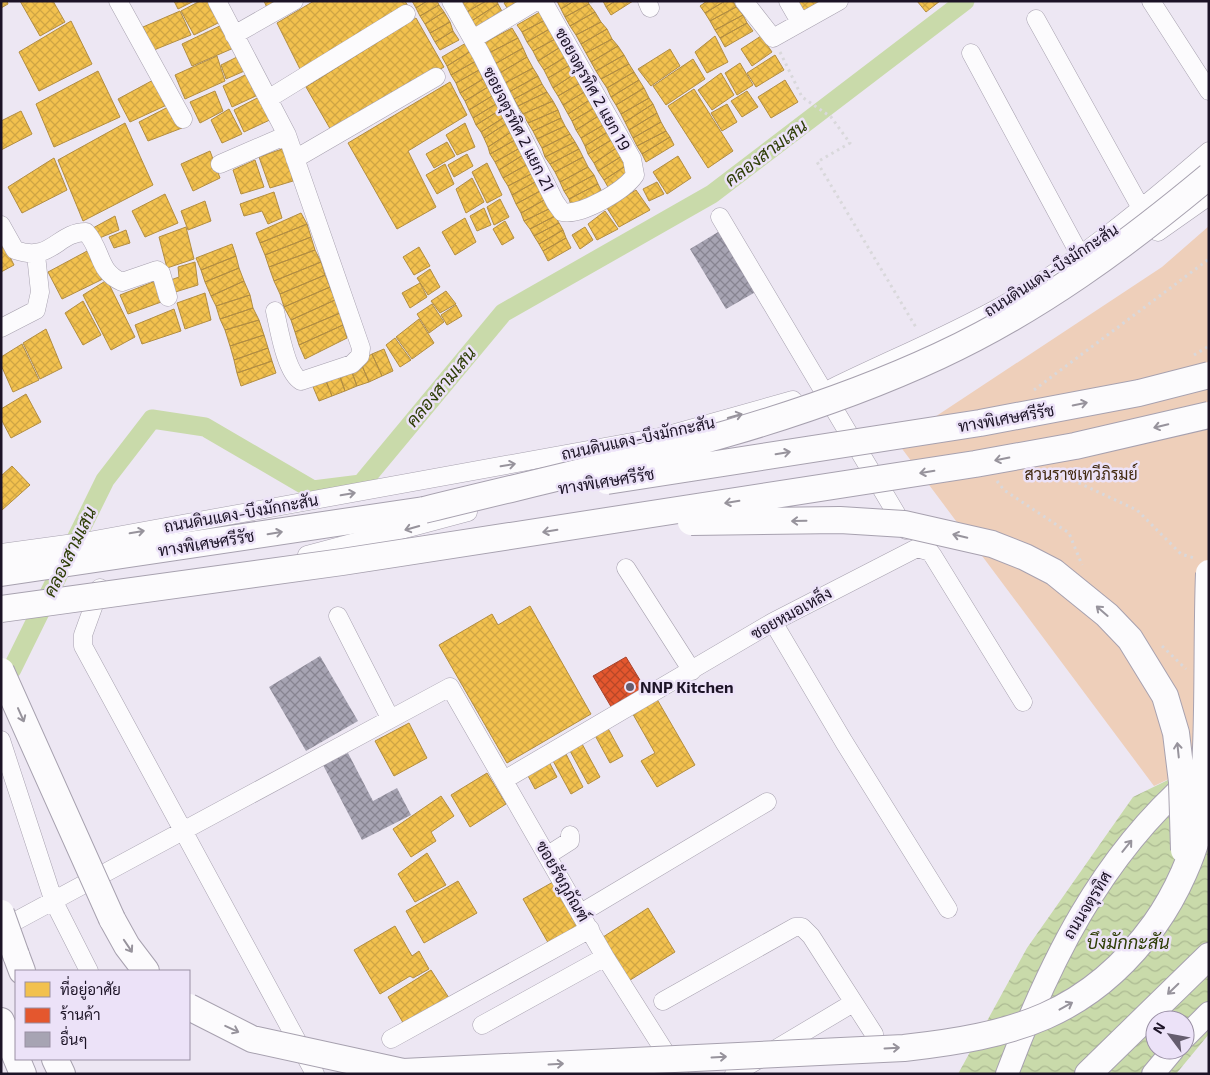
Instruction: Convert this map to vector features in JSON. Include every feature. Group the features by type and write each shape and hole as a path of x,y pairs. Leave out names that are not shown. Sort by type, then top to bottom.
{"highway":[{"path":"424,510 744,429 878,383 940,356 1004,322 1070,283 1153,222 1209,176"},
{"name":"ทางพิเศษศรีรัช","path":"3,594 424,510 980,423 1139,393 1209,375"},
{"path":"3,594 598,523 975,464 1075,446 1209,415"},
{"path":"598,523 840,520 904,524 992,544 1025,557 1054,572 1107,615 1130,639 1165,696 1176,733 1179,753 1185,868"},
{"path":"190,1008 252,1039 392,1073 904,1048 955,1042 997,1033 1042,1018 1066,1007 1092,990 1117,970 1138,948 1170,902 1185,868 1201,820 1208,766 1209,573"},
{"path":"1,671 112,919 127,946 145,970"},
{"path":"1,913 22,970"},
{"path":"1086,1071 1209,956"},
{"path":"1,1021 15,1055"},
{"path":"17,1060 23,1074"},
{"path":"55,1060 62,1074"}],"main road":[{"name":"ถนนจตุรทิศ","path":"1006,1074 1051,965 1073,925 1104,877 1127,845 1175,793 1209,764"},
{"path":"1195,1027 1209,1013"},
{"path":"1153,1074 1165,1060"}],"street":[{"path":"118,1 183,119"},
{"path":"217,1 287,135 361,348 360,356 352,364 301,381 296,378 290,369 275,312"},
{"path":"234,35 294,1"},
{"name":"ซอยจตุรทิศ 2 แยก 21","path":"451,1 562,212 572,214 579,212 608,196"},
{"path":"472,39 536,1"},
{"name":"ซอยจตุรทิศ 2 แยก 19","path":"543,1 632,159 634,175 630,183 608,196"},
{"path":"744,1 772,38 839,1"},
{"path":"788,1 800,22"},
{"path":"1151,1 1209,91"},
{"path":"268,99 406,14"},
{"path":"1036,19 1142,210"},
{"path":"971,52 1080,255"},
{"path":"295,159 436,77"},
{"path":"220,164 287,135"},
{"name":"ถนนดินแดง-บึงมักกะสัน","path":"1,553 89,541 665,436 826,391 1003,305 1080,255 1142,210 1209,151"},
{"name":"ถนนดินแดง-บึงมักกะสัน","path":"3,594 101,586 318,554 821,416 1010,329 1090,279 1209,196"},
{"path":"720,217 918,541 919,545 917,548 930,552 933,556 1023,702"},
{"path":"1,225 15,250 36,255 54,247 76,232 86,232 91,238 109,276 122,282 158,270 161,273 168,297"},
{"path":"1,328 36,310 40,292 36,255"},
{"name":"ซอยหมอเหล็ง","path":"504,780 773,622 917,548"},
{"path":"626,568 692,671"},
{"path":"101,586 84,635 83,646 315,1074"},
{"path":"1,928 54,902 390,718 338,616"},
{"path":"773,622 844,742 948,909"},
{"name":"ซอยรัชฎภัณฑ์","path":"390,718 450,687 605,957 679,1074"},
{"path":"1,740 54,902 88,970"},
{"path":"581,913 767,802"},
{"path":"548,855 570,841 570,835"},
{"path":"663,1001 795,926 802,927 811,936 874,1034"},
{"path":"391,1039 590,928"},
{"path":"1,939 15,978"},
{"path":"482,1024 605,957"},
{"path":"743,1072 853,1003"},
{"path":"1,1045 14,1074"},
{"path":"48,1060 54,1074"}],"path":[{"path":"591,1 594,7"},
{"path":"772,38 802,97 831,117 850,143 817,162 925,343"}],"green space":[{"name":"สวนราชเทวีภิรมย์","path":"1209,226 1209,760 1154,786 897,442 1162,267"}],"water":[{"name":"บึงมักกะสัน","path":"1209,760 1209,1034 1195,1051 1195,1010 1145,1010 1145,1060 1188,1060 1176,1074 958,1074 1027,948 1133,797"}],"building: ที่อยู่อาศัย":[{"path":"1,1 7,1 8,4 1,8"},
{"path":"20,1 53,1 65,22 40,36"},
{"path":"174,1 194,1 178,9"},
{"path":"200,1 213,1 224,20 194,35 181,11"},
{"path":"264,1 285,1 268,10"},
{"path":"314,1 405,1 409,8 301,71 277,23"},
{"path":"412,1 427,1 416,8"},
{"path":"427,1 437,1 439,5 420,16 416,8"},
{"path":"466,1 486,1 465,13 460,5"},
{"path":"486,1 497,1 498,4 470,22 465,13"},
{"path":"507,1 524,1 509,11 504,3"},
{"path":"557,1 574,1 561,9"},
{"path":"574,1 588,1 589,4 565,17 561,9"},
{"path":"603,1 615,1 606,7"},
{"path":"615,1 633,1 611,15 606,7"},
{"path":"707,1 725,1 705,13 700,6"},
{"path":"725,1 733,1 736,7 710,21 705,13"},
{"path":"797,1 825,1 801,13"},
{"path":"917,1 940,1 926,12"},
{"path":"498,4 503,13 474,30 470,22"},
{"path":"589,4 595,12 570,26 565,17"},
{"path":"439,5 444,12 425,24 420,16"},
{"path":"736,7 743,15 715,30 710,21"},
{"path":"545,9 549,18 522,32 517,25"},
{"path":"180,11 191,35 154,50 143,27"},
{"path":"444,12 450,22 430,33 425,24"},
{"path":"595,12 601,22 576,35 570,26"},
{"path":"743,15 747,23 720,38 715,30"},
{"path":"416,18 444,67 332,132 306,87"},
{"path":"549,18 553,27 527,42 522,32"},
{"path":"71,21 92,64 39,91 19,52"},
{"path":"450,22 453,31 435,42 430,33"},
{"path":"601,22 607,29 581,44 576,35"},
{"path":"226,23 236,47 192,66 182,44"},
{"path":"747,23 753,31 725,47 720,38"},
{"path":"553,27 559,37 533,51 527,42"},
{"path":"512,28 518,38 487,54 482,44"},
{"path":"607,29 612,39 586,53 581,44"},
{"path":"453,31 459,40 440,50 435,42"},
{"path":"715,36 728,62 707,73 695,52"},
{"path":"761,36 772,52 752,66 741,49"},
{"path":"559,37 562,46 538,61 533,51"},
{"path":"518,38 523,48 493,65 487,54"},
{"path":"612,39 618,46 591,62 586,53"},
{"path":"466,43 471,51 447,66 442,57"},
{"path":"562,46 567,56 544,70 538,61"},
{"path":"618,46 624,55 596,71 591,62"},
{"path":"523,48 527,57 498,74 493,65"},
{"path":"670,49 680,66 651,86 638,69"},
{"path":"471,51 476,61 451,75 447,66"},
{"path":"241,55 249,69 226,79 221,65"},
{"path":"624,55 629,64 601,79 596,71"},
{"path":"775,55 784,70 756,87 747,73"},
{"path":"217,56 225,81 185,99 175,75"},
{"path":"567,56 572,64 548,78 544,70"},
{"path":"527,57 533,68 505,83 498,74"},
{"path":"693,59 705,79 666,105 653,86"},
{"path":"476,61 479,70 456,83 451,75"},
{"path":"740,63 753,85 737,95 725,73"},
{"path":"572,64 576,73 553,88 548,78"},
{"path":"629,64 634,72 607,88 601,79"},
{"path":"533,68 538,76 509,92 505,83"},
{"path":"479,70 483,79 460,93 456,83"},
{"path":"98,71 120,117 54,147 36,104"},
{"path":"634,72 639,80 611,97 607,88"},
{"path":"249,73 258,95 232,107 223,86"},
{"path":"576,73 582,82 558,96 553,88"},
{"path":"721,73 734,95 712,110 698,90"},
{"path":"538,76 542,84 514,99 509,92"},
{"path":"157,78 169,104 130,122 118,99"},
{"path":"483,79 488,87 465,101 460,93"},
{"path":"639,80 644,88 616,105 611,97"},
{"path":"785,80 798,102 771,118 758,97"},
{"path":"450,82 467,115 408,151 436,207 397,229 348,143"},
{"path":"582,82 586,91 563,105 558,96"},
{"path":"542,84 547,92 518,106 514,99"},
{"path":"488,87 492,96 469,110 465,101"},
{"path":"644,88 649,98 621,114 616,105"},
{"path":"694,89 733,151 708,168 668,106"},
{"path":"215,91 223,111 200,123 190,102"},
{"path":"586,91 591,99 568,114 563,105"},
{"path":"747,91 758,107 742,117 731,101"},
{"path":"547,92 553,101 523,114 518,106"},
{"path":"263,95 274,118 244,132 234,110"},
{"path":"492,96 496,104 473,118 469,110"},
{"path":"649,98 653,104 625,122 621,114"},
{"path":"591,99 596,107 572,121 568,114"},
{"path":"553,101 558,110 528,123 523,114"},
{"path":"496,104 500,110 476,125 473,118"},
{"path":"653,104 657,113 629,130 625,122"},
{"path":"727,104 737,122 722,131 711,113"},
{"path":"172,105 182,128 148,141 139,122"},
{"path":"596,107 600,115 576,130 572,121"},
{"path":"229,109 242,134 222,143 211,120"},
{"path":"500,110 503,118 481,132 476,125"},
{"path":"558,110 561,118 533,131 528,123"},
{"path":"21,111 32,134 1,150 1,121"},
{"path":"657,113 661,122 633,138 629,130"},
{"path":"600,115 605,124 581,138 576,130"},
{"path":"503,118 507,123 484,138 481,132"},
{"path":"561,118 565,126 537,139 533,131"},
{"path":"661,122 666,131 637,146 633,138"},
{"path":"125,123 153,185 83,221 58,160"},
{"path":"465,123 475,147 457,155 446,135"},
{"path":"507,123 511,132 488,147 484,138"},
{"path":"605,124 609,131 585,146 581,138"},
{"path":"565,126 570,134 542,148 537,139"},
{"path":"609,131 613,139 588,154 585,146"},
{"path":"666,131 670,137 642,154 637,146"},
{"path":"511,132 515,140 490,154 488,147"},
{"path":"570,134 575,142 545,157 542,148"},
{"path":"670,137 674,145 646,162 642,154"},
{"path":"613,139 618,147 594,163 588,154"},
{"path":"515,140 520,148 495,162 490,154"},
{"path":"447,142 455,156 434,168 426,154"},
{"path":"575,142 579,149 550,164 545,157"},
{"path":"618,147 622,156 598,171 594,163"},
{"path":"285,148 293,181 270,188 259,157"},
{"path":"520,148 523,155 499,170 495,162"},
{"path":"579,149 583,157 555,172 550,164"},
{"path":"210,151 220,178 193,191 181,164"},
{"path":"467,154 473,166 454,177 448,165"},
{"path":"523,155 528,164 503,178 499,170"},
{"path":"622,156 627,165 604,180 598,171"},
{"path":"678,156 691,178 667,194 653,172"},
{"path":"583,157 588,167 560,182 555,172"},
{"path":"54,158 67,190 22,213 8,187"},
{"path":"255,160 264,187 241,194 233,170"},
{"path":"487,163 502,195 487,203 472,172"},
{"path":"445,164 454,184 437,194 426,175"},
{"path":"528,164 533,173 508,186 503,178"},
{"path":"627,165 629,173 608,187 604,180"},
{"path":"588,167 594,175 564,191 560,182"},
{"path":"533,173 537,181 512,195 508,186"},
{"path":"594,175 598,184 569,199 564,191"},
{"path":"472,178 484,202 466,213 456,189"},
{"path":"537,181 542,190 516,204 512,195"},
{"path":"657,182 664,194 649,201 643,189"},
{"path":"598,184 602,192 572,208 569,199"},
{"path":"542,190 546,199 521,213 516,204"},
{"path":"636,190 650,210 619,227 607,208"},
{"path":"274,192 282,218 268,224 262,211 244,216 240,204"},
{"path":"165,194 178,223 145,237 132,211"},
{"path":"500,199 509,217 494,225 487,207"},
{"path":"546,199 551,208 524,221 521,213"},
{"path":"205,201 211,221 188,230 181,211"},
{"path":"484,208 491,225 477,231 470,216"},
{"path":"551,208 555,216 530,229 524,221"},
{"path":"605,211 618,229 597,240 588,224"},
{"path":"301,213 307,224 260,243 256,233"},
{"path":"115,216 119,230 97,239 93,228"},
{"path":"555,216 559,223 534,236 530,229"},
{"path":"465,218 476,242 455,255 442,232"},
{"path":"505,221 514,238 502,245 493,229"},
{"path":"559,223 563,230 539,244 534,236"},
{"path":"307,224 311,237 265,255 260,243"},
{"path":"186,227 194,259 167,268 159,237"},
{"path":"585,227 593,240 580,249 572,235"},
{"path":"126,230 130,243 114,248 109,237"},
{"path":"563,230 566,238 543,251 539,244"},
{"path":"311,237 315,250 269,267 265,255"},
{"path":"566,238 571,248 548,261 543,251"},
{"path":"1,239 14,265 1,272"},
{"path":"232,244 236,256 201,270 196,258"},
{"path":"419,247 430,266 414,275 403,257"},
{"path":"89,250 105,278 62,299 48,272"},
{"path":"315,250 321,262 274,281 269,267"},
{"path":"236,256 239,268 205,282 201,270"},
{"path":"195,262 198,285 172,293 168,281 179,277 178,267"},
{"path":"321,262 325,275 280,294 274,281"},
{"path":"239,268 244,281 211,296 205,282"},
{"path":"430,269 440,287 428,295 417,278"},
{"path":"325,275 330,287 284,307 280,294"},
{"path":"107,280 135,337 111,350 83,295"},
{"path":"158,280 164,301 128,314 120,295"},
{"path":"244,281 250,295 216,306 211,296"},
{"path":"420,283 427,297 410,308 402,293"},
{"path":"330,287 335,300 291,320 284,307"},
{"path":"446,291 456,304 440,313 431,301"},
{"path":"205,293 211,320 185,329 177,303"},
{"path":"250,295 253,308 220,319 216,306"},
{"path":"335,300 340,313 295,332 291,320"},
{"path":"83,301 101,335 83,345 65,313"},
{"path":"432,304 444,322 429,333 417,314"},
{"path":"456,305 462,316 447,325 441,315"},
{"path":"253,308 259,320 225,330 220,319"},
{"path":"174,309 181,331 142,344 135,325"},
{"path":"340,313 343,325 299,345 295,332"},
{"path":"419,319 434,343 412,359 396,337"},
{"path":"259,320 264,335 230,346 225,330"},
{"path":"343,325 347,338 305,359 299,345"},
{"path":"46,329 62,368 40,379 23,343"},
{"path":"264,335 268,348 234,360 230,346"},
{"path":"395,338 411,360 400,367 386,345"},
{"path":"22,344 39,380 13,392 1,365 1,357"},
{"path":"268,348 272,361 237,373 234,360"},
{"path":"384,349 393,371 382,376 372,354"},
{"path":"372,354 382,376 369,382 360,361"},
{"path":"272,361 276,373 241,386 237,373"},
{"path":"360,361 369,382 357,386 350,367"},
{"path":"350,367 357,386 345,391 338,371"},
{"path":"338,371 345,391 332,396 324,376"},
{"path":"324,376 332,396 319,401 311,382"},
{"path":"26,394 41,422 11,438 1,419 1,409"},
{"path":"12,466 30,485 2,510 1,476"},
{"path":"530,606 591,714 507,763 439,645 492,614 498,625"},
{"path":"654,694 695,765 657,787 641,761 655,753 630,709"},
{"path":"604,721 623,756 610,763 591,728"},
{"path":"409,723 427,758 394,776 375,741"},
{"path":"581,742 600,777 588,784 569,749"},
{"path":"565,752 583,787 571,794 552,759"},
{"path":"548,760 557,777 535,789 526,772"},
{"path":"487,773 506,804 470,827 451,795"},
{"path":"441,796 454,816 431,832 436,841 411,857 393,829"},
{"path":"427,853 446,885 415,902 398,874"},
{"path":"458,881 477,913 424,943 406,911"},
{"path":"553,882 579,930 550,946 523,899"},
{"path":"648,908 675,952 627,982 600,939"},
{"path":"395,926 412,956 419,951 429,969 413,978 410,976 380,994 354,950"},
{"path":"431,970 449,998 405,1026 388,997"}],"building: ร้านค้า":[{"path":"626,657 646,690 613,710 593,676"}],"building: อื่นๆ":[{"path":"723,229 759,290 726,309 690,249"},
{"path":"320,656 358,721 306,751 269,687"},
{"path":"348,753 373,801 397,788 411,815 362,840 323,765"}],"waterway":[{"name":"คลองสามเสน","path":"1,678 12,669 105,480 152,419 205,427 313,490 361,484 503,313 712,194 965,1"}],"place":[{"name":"NNP Kitchen","path":"630,687"}]}
